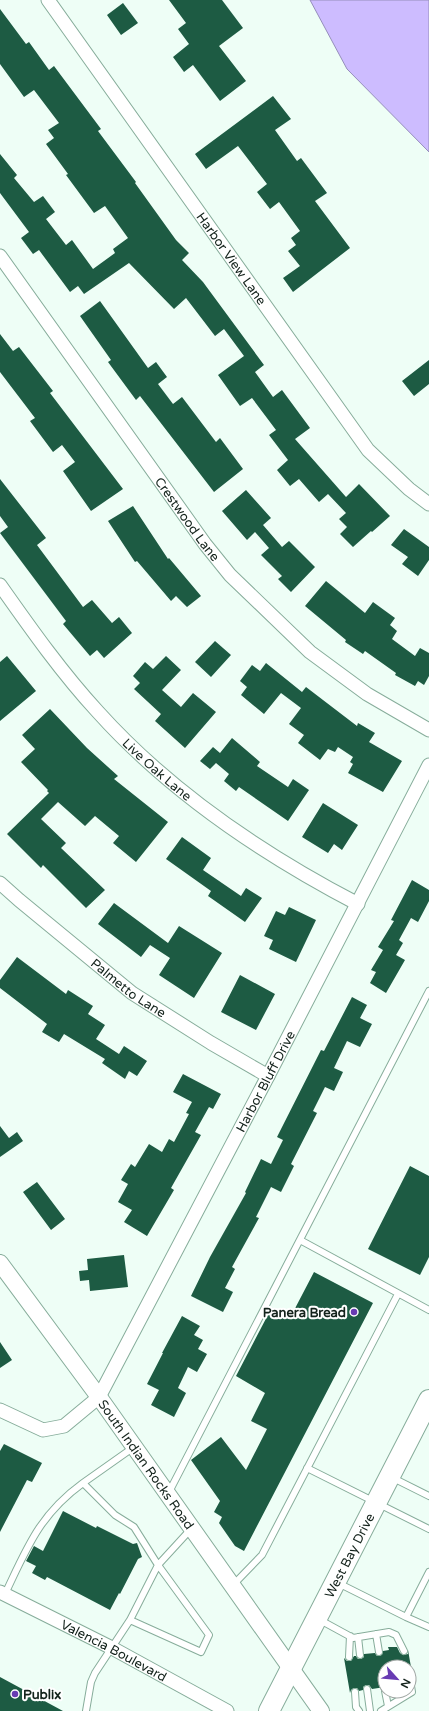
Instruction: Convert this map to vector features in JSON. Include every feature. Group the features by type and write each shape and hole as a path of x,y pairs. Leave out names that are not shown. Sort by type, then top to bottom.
{"main road":[{"name":"West Bay Drive","path":"269,1711 429,1401"}],"street":[{"name":"Harbor View Lane","path":"48,0 368,450 409,489 429,504"},
{"name":"Crestwood Lane","path":"0,256 205,544 230,575 310,652 367,694 429,730"},
{"name":"Live Oak Lane","path":"0,585 52,659 98,713 150,763 201,806 258,847 310,879 358,904"},
{"name":"Harbor Bluff Drive","path":"100,1397 358,904 429,765"},
{"name":"Palmetto Lane","path":"0,883 132,992 211,1043 268,1076"},
{"name":"South Indian Rocks Road","path":"0,1263 100,1397 191,1529 321,1711"},
{"path":"0,1410 43,1430 64,1426 100,1397"},
{"name":"Valencia Boulevard","path":"2,1593 112,1648 227,1711"}],"lane":[{"path":"167,1494 429,992"},
{"path":"300,1240 429,1310"},
{"path":"233,1586 262,1556 398,1294"},
{"path":"2,1593 34,1533 50,1512 68,1494 82,1483 134,1447"},
{"path":"307,1468 429,1528"},
{"path":"390,1476 429,1496"},
{"path":"82,1483 115,1515 134,1527 158,1565 209,1634 200,1652 130,1620"},
{"path":"86,1711 91,1682 130,1620 158,1565 191,1529"},
{"path":"406,1617 429,1572"},
{"path":"335,1582 429,1627"},
{"path":"317,1618 353,1638 390,1632 396,1635 404,1651"},
{"path":"376,1634 379,1652"},
{"path":"349,1657 350,1636"},
{"path":"358,1638 360,1655"},
{"path":"367,1689 370,1711"},
{"path":"355,1692 356,1707 358,1711"},
{"path":"387,1699 388,1706"},
{"path":"381,1711 400,1699"}],"shaded area":[{"path":"310,0 429,0 429,152 347,69"}],"building":[{"path":"169,0 222,0 243,28 219,46 246,81 220,101 193,65 184,72 173,57 189,44 178,29 186,23"},
{"path":"123,3 138,23 121,35 107,15"},
{"path":"0,9 26,44 29,42 49,70 54,66 101,129 98,131 136,182 135,183 176,240 189,253 182,260 203,282 264,365 255,372 273,397 282,390 310,428 295,439 346,497 359,484 390,516 353,547 340,534 347,527 339,519 346,513 328,494 319,502 299,479 290,486 277,470 288,460 269,435 276,430 252,398 240,406 218,375 244,356 224,329 215,336 186,298 174,309 129,263 84,294 78,286 70,292 39,250 33,254 21,238 29,232 0,193 0,154 17,175 14,178 34,202 43,196 55,212 46,219 66,245 72,240 93,269 115,253 113,249 128,238 105,206 94,213 66,175 68,174 46,144 54,138 48,130 59,123 34,90 24,97 0,64"},
{"path":"273,96 291,119 275,130 297,161 301,158 327,193 315,201 350,248 293,292 283,278 300,266 288,251 296,245 291,238 300,231 279,202 270,209 257,192 267,184 238,146 206,169 195,154"},
{"path":"100,301 148,368 156,362 167,377 158,384 173,404 182,397 216,442 220,438 243,469 214,492 140,396 136,400 108,362 111,360 80,316"},
{"path":"0,334 13,351 19,347 53,391 50,393 123,489 91,511 63,471 75,462 62,445 53,452 30,421 35,418 0,372"},
{"path":"429,360 429,384 414,396 402,381"},
{"path":"0,479 46,538 37,545 83,607 92,600 112,623 119,617 132,633 104,658 97,650 90,656 63,624 66,621 0,533 8,527 0,516"},
{"path":"246,490 271,518 263,525 282,547 289,541 315,567 291,592 278,579 282,576 261,555 269,548 255,532 247,540 222,511"},
{"path":"133,506 168,559 169,558 201,596 187,607 176,596 171,601 137,561 135,562 108,521"},
{"path":"404,529 429,547 429,560 418,576 402,564 408,557 391,545"},
{"path":"326,581 365,613 373,602 395,618 390,625 397,631 392,639 415,656 420,648 429,653 429,676 424,685 418,681 415,686 395,675 396,673 365,651 363,654 345,642 346,640 305,606"},
{"path":"215,641 231,655 211,677 195,662"},
{"path":"7,656 36,691 0,721 0,662"},
{"path":"166,656 181,670 162,690 181,707 193,693 216,712 185,748 155,721 161,714 134,689 140,683 133,676 145,662 153,669"},
{"path":"266,663 302,692 306,687 357,726 358,723 375,733 369,742 402,761 383,792 348,773 353,764 350,762 353,757 338,747 335,752 328,749 320,760 298,743 304,735 289,724 301,708 281,693 264,714 241,695 247,687 240,681 252,665 260,671"},
{"path":"50,709 87,748 118,776 114,779 168,822 136,862 113,843 119,836 95,816 85,826 58,802 41,819 66,843 61,848 105,890 86,908 43,865 41,868 7,834 49,793 47,791 48,790 21,762 35,749 22,735"},
{"path":"232,738 260,762 257,766 288,787 293,779 309,790 288,821 239,787 236,791 224,781 229,774 216,763 210,769 200,761 213,747 220,753"},
{"path":"323,803 358,825 342,850 334,844 328,853 302,837"},
{"path":"182,837 211,858 203,870 241,896 246,888 262,898 245,922 208,896 211,891 166,859"},
{"path":"412,880 429,890 429,901 418,922 411,918 399,940 403,943 396,955 405,960 386,993 370,983 376,972 371,970 383,950 378,947 394,921 391,920"},
{"path":"114,903 168,943 179,926 222,953 194,998 159,975 170,958 150,945 141,957 98,924"},
{"path":"289,907 316,920 296,962 269,949 273,940 264,936 276,911 285,915"},
{"path":"17,957 66,994 68,990 93,1006 88,1014 105,1025 96,1039 119,1054 124,1046 147,1061 137,1076 129,1071 125,1079 102,1063 105,1059 64,1034 59,1042 42,1032 47,1024 0,988 0,980"},
{"path":"240,975 275,994 256,1030 221,1012"},
{"path":"352,997 367,1005 360,1018 372,1024 360,1047 347,1041 334,1068 343,1072 334,1091 325,1087 313,1111 317,1113 291,1164 294,1166 281,1192 271,1187 256,1217 259,1218 232,1267 235,1269 225,1288 233,1292 223,1312 191,1296 210,1257 246,1193 245,1192 261,1159 271,1164 283,1140 277,1137 321,1050 324,1051"},
{"path":"183,1074 221,1094 213,1109 209,1107 195,1132 201,1135 171,1188 174,1190 147,1236 124,1222 132,1210 118,1202 128,1184 121,1180 131,1164 135,1167 149,1144 162,1152 169,1139 174,1142 189,1114 186,1113 192,1102 173,1092"},
{"path":"0,1126 9,1138 17,1132 23,1141 0,1157"},
{"path":"410,1166 429,1176 429,1257 420,1275 368,1249"},
{"path":"37,1182 65,1219 51,1230 23,1192"},
{"path":"124,1255 128,1287 90,1291 89,1280 80,1281 79,1271 88,1270 87,1259"},
{"path":"314,1272 373,1303 244,1551 235,1546 219,1523 222,1517 214,1512 220,1501 191,1460 221,1437 246,1470 267,1429 251,1421 265,1393 236,1376 271,1309 290,1318"},
{"path":"182,1316 200,1326 194,1335 203,1340 198,1349 207,1354 197,1372 188,1367 178,1388 186,1393 174,1417 151,1405 159,1390 147,1384"},
{"path":"0,1342 12,1360 0,1368"},
{"path":"4,1444 42,1463 32,1482 27,1480 0,1532 0,1451"},
{"path":"63,1511 96,1528 97,1526 133,1544 137,1543 142,1557 138,1559 110,1610 47,1577 45,1580 32,1573 36,1566 26,1561 34,1546 43,1551"},
{"path":"388,1647 397,1647 403,1655 408,1654 408,1650 410,1659 377,1659 377,1688 372,1689 369,1685 366,1685 363,1687 363,1690 359,1691 357,1688 354,1688 350,1693 344,1658 347,1661 351,1661 354,1656 361,1659 364,1657 364,1654 375,1653 377,1656 380,1656 383,1651 389,1650"},
{"name":"Publix","path":"0,1677 63,1711 0,1711"}],"place":[{"name":"Panera Bread","path":"354,1312"},
{"name":"Publix","path":"15,1694"}]}
